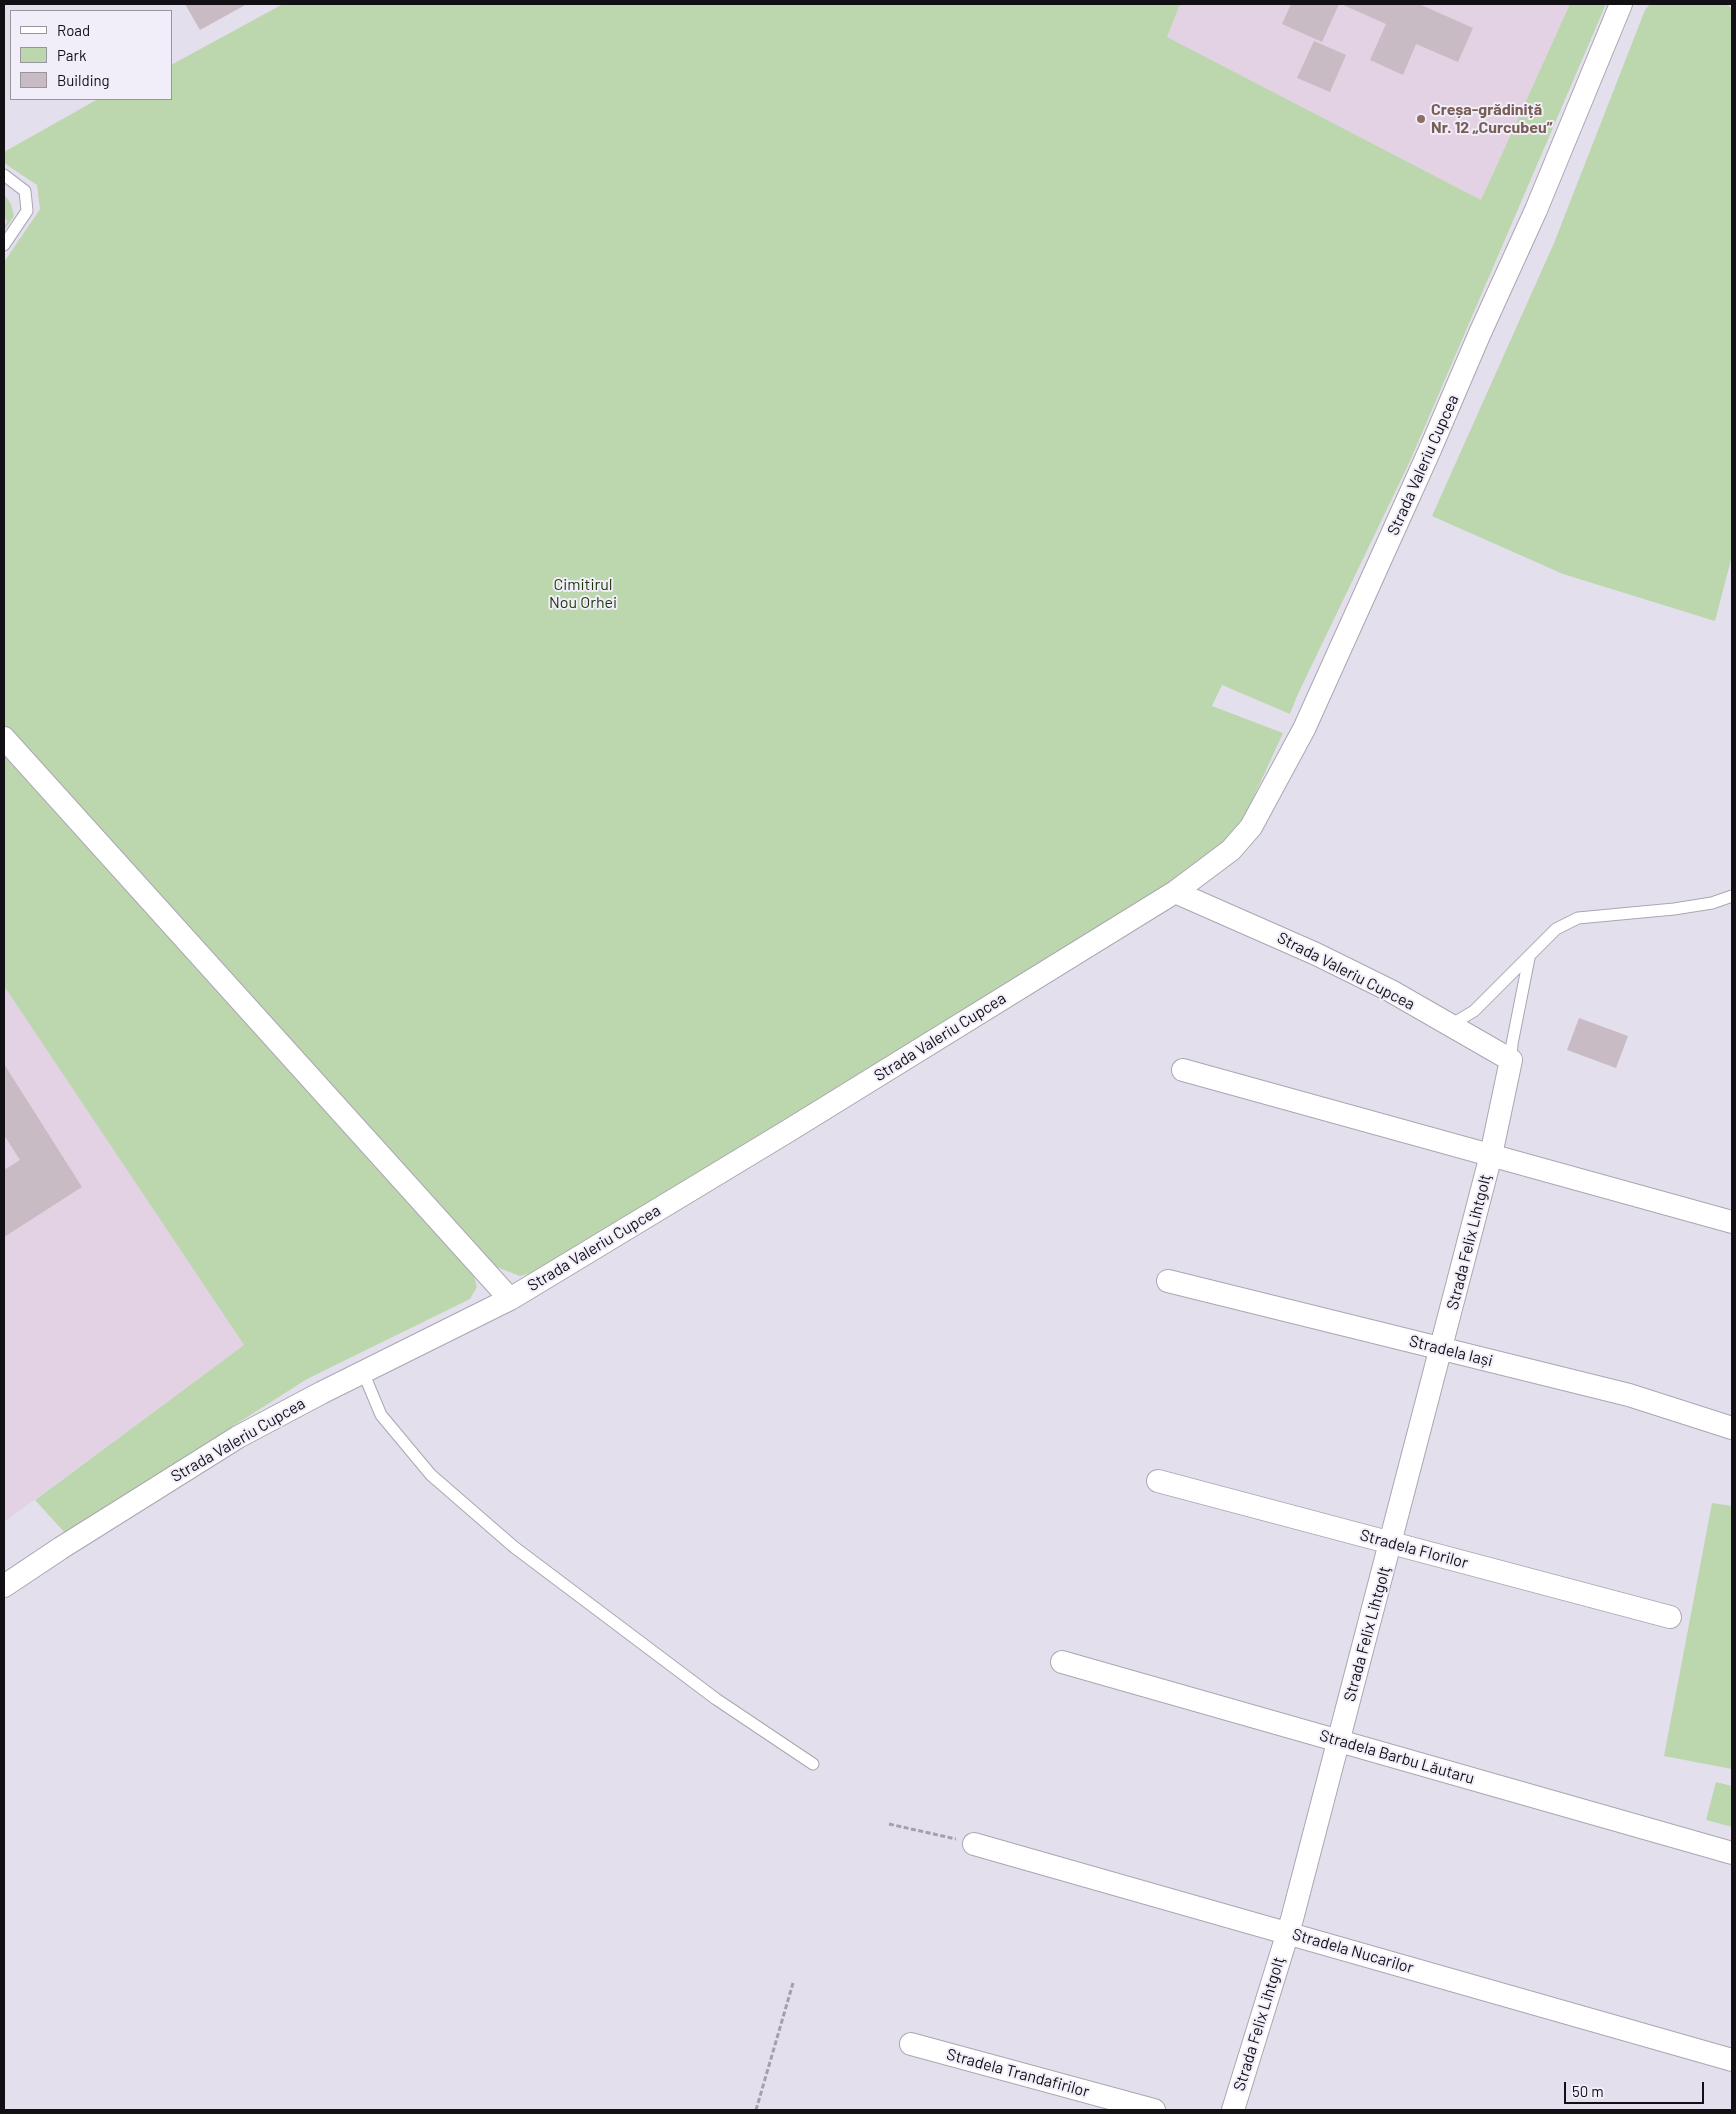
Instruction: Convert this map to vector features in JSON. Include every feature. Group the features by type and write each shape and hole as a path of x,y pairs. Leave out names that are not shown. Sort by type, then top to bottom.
{"street":[{"name":"Strada Valeriu Cupcea","path":"4,1586 238,1437 510,1299 796,1126 1175,892 1231,850 1251,827 1304,729 1536,210 1621,4"},
{"path":"4,738 510,1299"},
{"name":"Strada Valeriu Cupcea","path":"1175,892 1316,954 1391,992 1511,1060"},
{"name":"Strada Felix Lihtgolţ","path":"1233,2110 1288,1932 1339,1740 1492,1155 1511,1060"},
{"name":"Strada Felix Lihtgolţ","path":"1183,1070 1732,1222"},
{"name":"Stradela Iași","path":"1168,1281 1629,1395 1732,1428"},
{"name":"Stradela Florilor","path":"1158,1481 1670,1617"},
{"name":"Stradela Barbu Lăutaru","path":"1062,1662 1732,1853"},
{"name":"Stradela Nucarilor","path":"974,1844 1732,2060"},
{"name":"Stradela Trandafirilor","path":"911,2044 1154,2110"}],"lane":[{"path":"4,175 25,191 27,211 4,245"},
{"path":"1449,1026 1474,1011 1556,929 1578,918 1674,909 1712,903 1732,896"},
{"path":"1511,1060 1512,1044 1529,958"},
{"path":"363,1372 381,1415 431,1475 507,1541 716,1699 812,1764"}],"path":[{"path":"889,1824 974,1844"},
{"path":"756,2110 793,1983"}],"shaded area":[{"name":"Creșa-grădiniță Nr. 12 „Curcubeu”","path":"1180,4 1570,4 1481,200 1166,37"},
{"path":"4,986 244,1345 4,1522"}],"green space":[{"name":"Cimitirul Nou Orhei","path":"283,4 1180,4 1167,37 1481,200 1570,4 1606,4 1410,461 1290,714 1222,685 1212,706 1283,733 1238,831 1211,855 1054,957 539,1271 520,1276 491,1265 479,1253 4,726 4,262 40,209 37,185 4,163 4,152 96,100 172,100 172,64"},
{"path":"1650,4 1727,4 1732,9 1732,556 1715,621 1563,574 1432,516 1554,243 1645,10"},
{"path":"4,194 11,204 14,216 4,231 4,226 7,222 4,216"},
{"path":"4,751 248,1025 471,1267 477,1287 470,1299 307,1379 65,1533 35,1500 244,1345 4,986"},
{"path":"1712,1503 1732,1506 1732,1769 1664,1756"},
{"path":"1716,1782 1732,1786 1732,1827 1706,1820"}],"building":[{"path":"185,4 247,4 200,30"},
{"path":"1291,4 1339,4 1322,42 1282,24"},
{"path":"1341,4 1419,4 1473,28 1458,62 1416,44 1403,75 1370,60 1386,24"},
{"path":"1314,41 1346,55 1330,92 1297,78"},
{"path":"1579,1018 1628,1036 1616,1068 1567,1050"},
{"path":"4,1064 82,1187 4,1237 4,1170 20,1160 4,1135"}],"place":[{"name":"Creșa-grădiniță Nr. 12 „Curcubeu”","path":"1421,119"}]}
